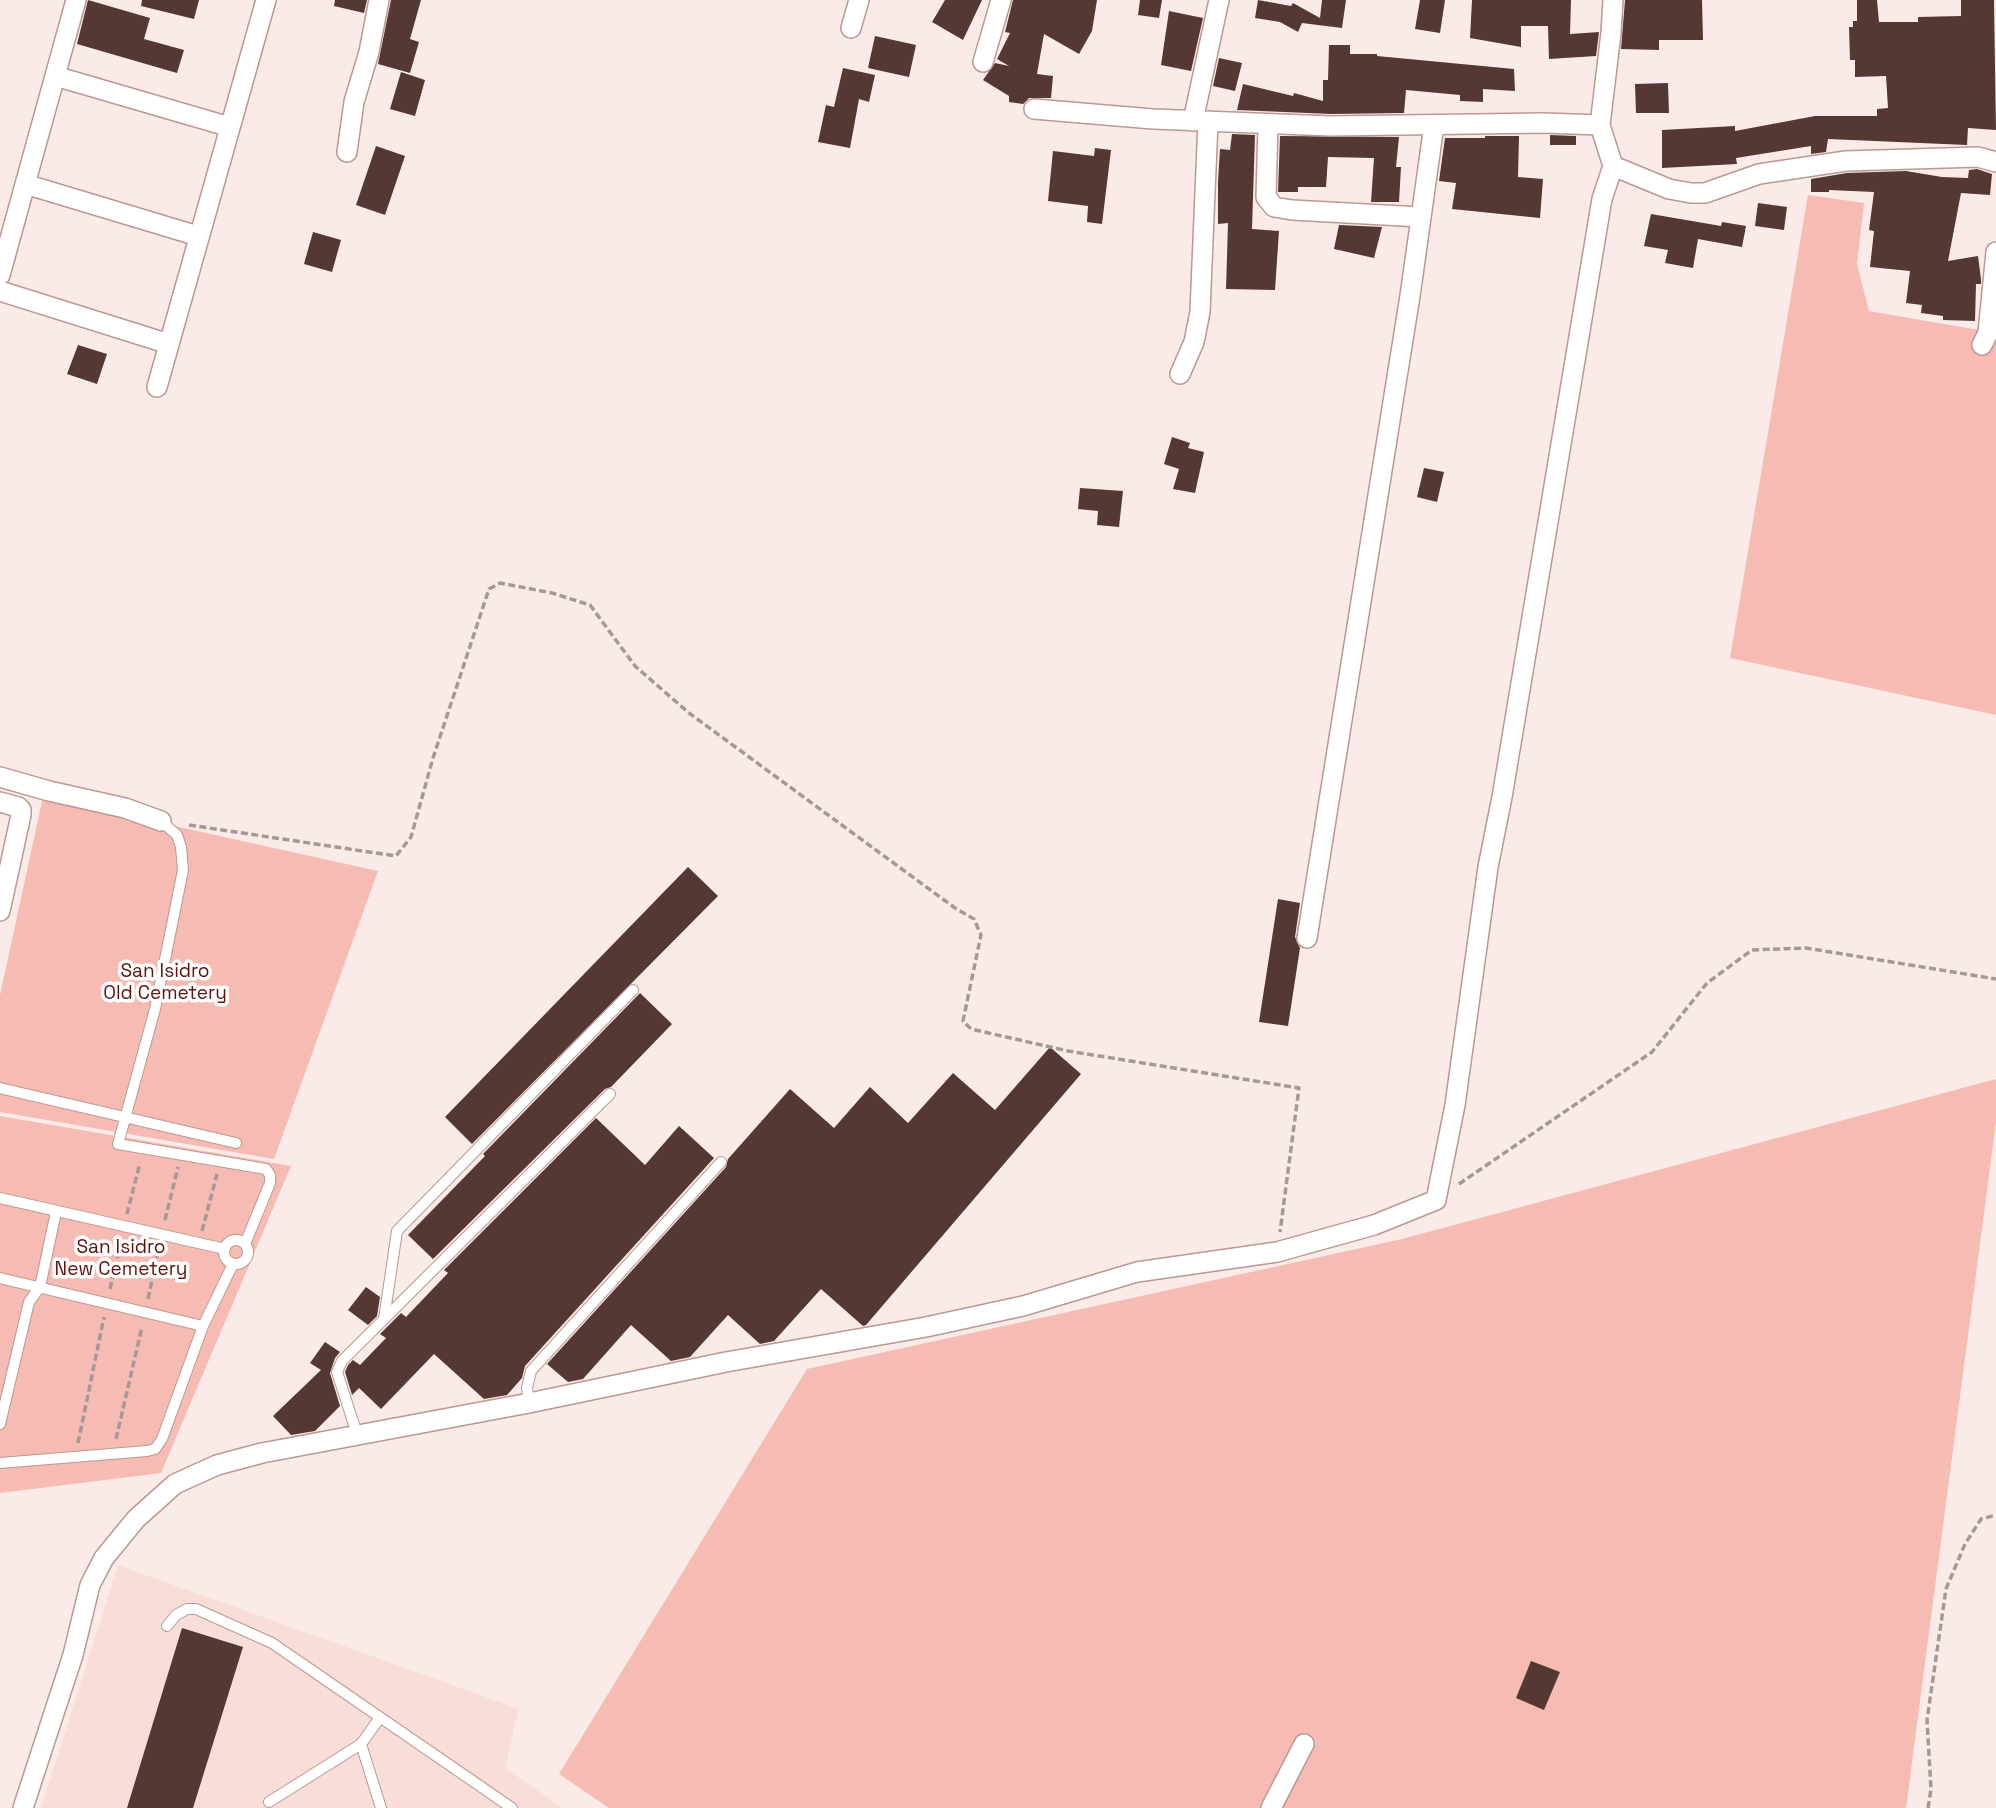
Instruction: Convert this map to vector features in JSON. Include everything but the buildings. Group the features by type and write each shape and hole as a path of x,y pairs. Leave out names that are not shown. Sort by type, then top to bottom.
{"street":[{"path":"0,275 76,0"},
{"path":"157,387 266,0"},
{"path":"347,152 354,102 369,51 379,0"},
{"path":"851,28 859,0"},
{"path":"983,62 1001,0"},
{"path":"1180,374 1194,342 1200,312 1200,121 1219,0"},
{"path":"23,1808 73,1655 90,1585 104,1558 136,1519 175,1483 217,1465 262,1453 529,1403 726,1362 926,1327 1023,1306 1137,1272 1278,1252 1374,1225 1436,1200 1455,1105 1488,867 1602,199 1613,166 1600,125 1613,0"},
{"path":"55,76 230,127"},
{"path":"1034,110 1268,124 1600,125"},
{"path":"1268,124 1266,197 1269,203 1292,210 1421,217"},
{"path":"1307,938 1434,125"},
{"path":"1613,166 1669,189 1691,194 1706,193 1759,174 1846,161 1978,157 1996,162"},
{"path":"25,184 198,236"},
{"path":"1982,345 1987,333 1996,252"},
{"path":"0,291 169,344"},
{"path":"0,777 125,808 161,821"},
{"path":"0,802 18,807 22,815 0,911"},
{"path":"1271,1808 1304,1744"}],"lane":[{"path":"161,821 177,835 183,870 155,1009 118,1144 266,1169 270,1175 270,1183 245,1244 248,1255 245,1261 233,1264"},
{"path":"384,1320 397,1231 633,990"},
{"path":"0,1088 236,1143"},
{"path":"357,1434 337,1372 342,1362 610,1094"},
{"path":"529,1403 527,1388 531,1371 721,1162"},
{"path":"0,1198 225,1249"},
{"path":"0,1424 29,1302 40,1287 56,1212"},
{"path":"233,1264 225,1255 225,1249 233,1240 245,1244"},
{"path":"0,1463 155,1449 162,1439 203,1326 233,1264"},
{"path":"0,1278 203,1326"},
{"path":"167,1626 176,1615 187,1609 196,1609 272,1643 512,1808"},
{"path":"269,1802 361,1744 379,1719"},
{"path":"361,1744 381,1808"}],"path":[{"path":"161,821 396,856 411,837 433,758 489,589 500,583 552,593 590,605 635,666 689,713 955,908 974,919 981,935 963,1021 971,1029 1068,1051 1299,1088 1278,1252"},
{"path":"1436,1200 1653,1052 1707,983 1752,950 1807,948 1996,979"},
{"path":"75,1457 124,1226 144,1148"},
{"path":"113,1453 181,1154"},
{"path":"199,1243 220,1161"},
{"path":"1928,1808 1931,1789 1927,1720 1947,1589 1965,1544 1981,1519 1996,1515"}],"shaded area":[{"path":"118,1565 519,1709 505,1768 563,1808 41,1808"}],"green space":[{"path":"1808,195 1864,203 1857,264 1869,311 1996,333 1996,715 1730,658"},
{"name":"San Isidro Old Cemetery","path":"43,797 378,871 274,1159 0,1112 0,995"},
{"path":"1996,1079 1996,1122 1906,1808 609,1808 559,1774 807,1369 1402,1239"},
{"name":"San Isidro New Cemetery","path":"0,1116 291,1166 161,1473 0,1493"}]}
